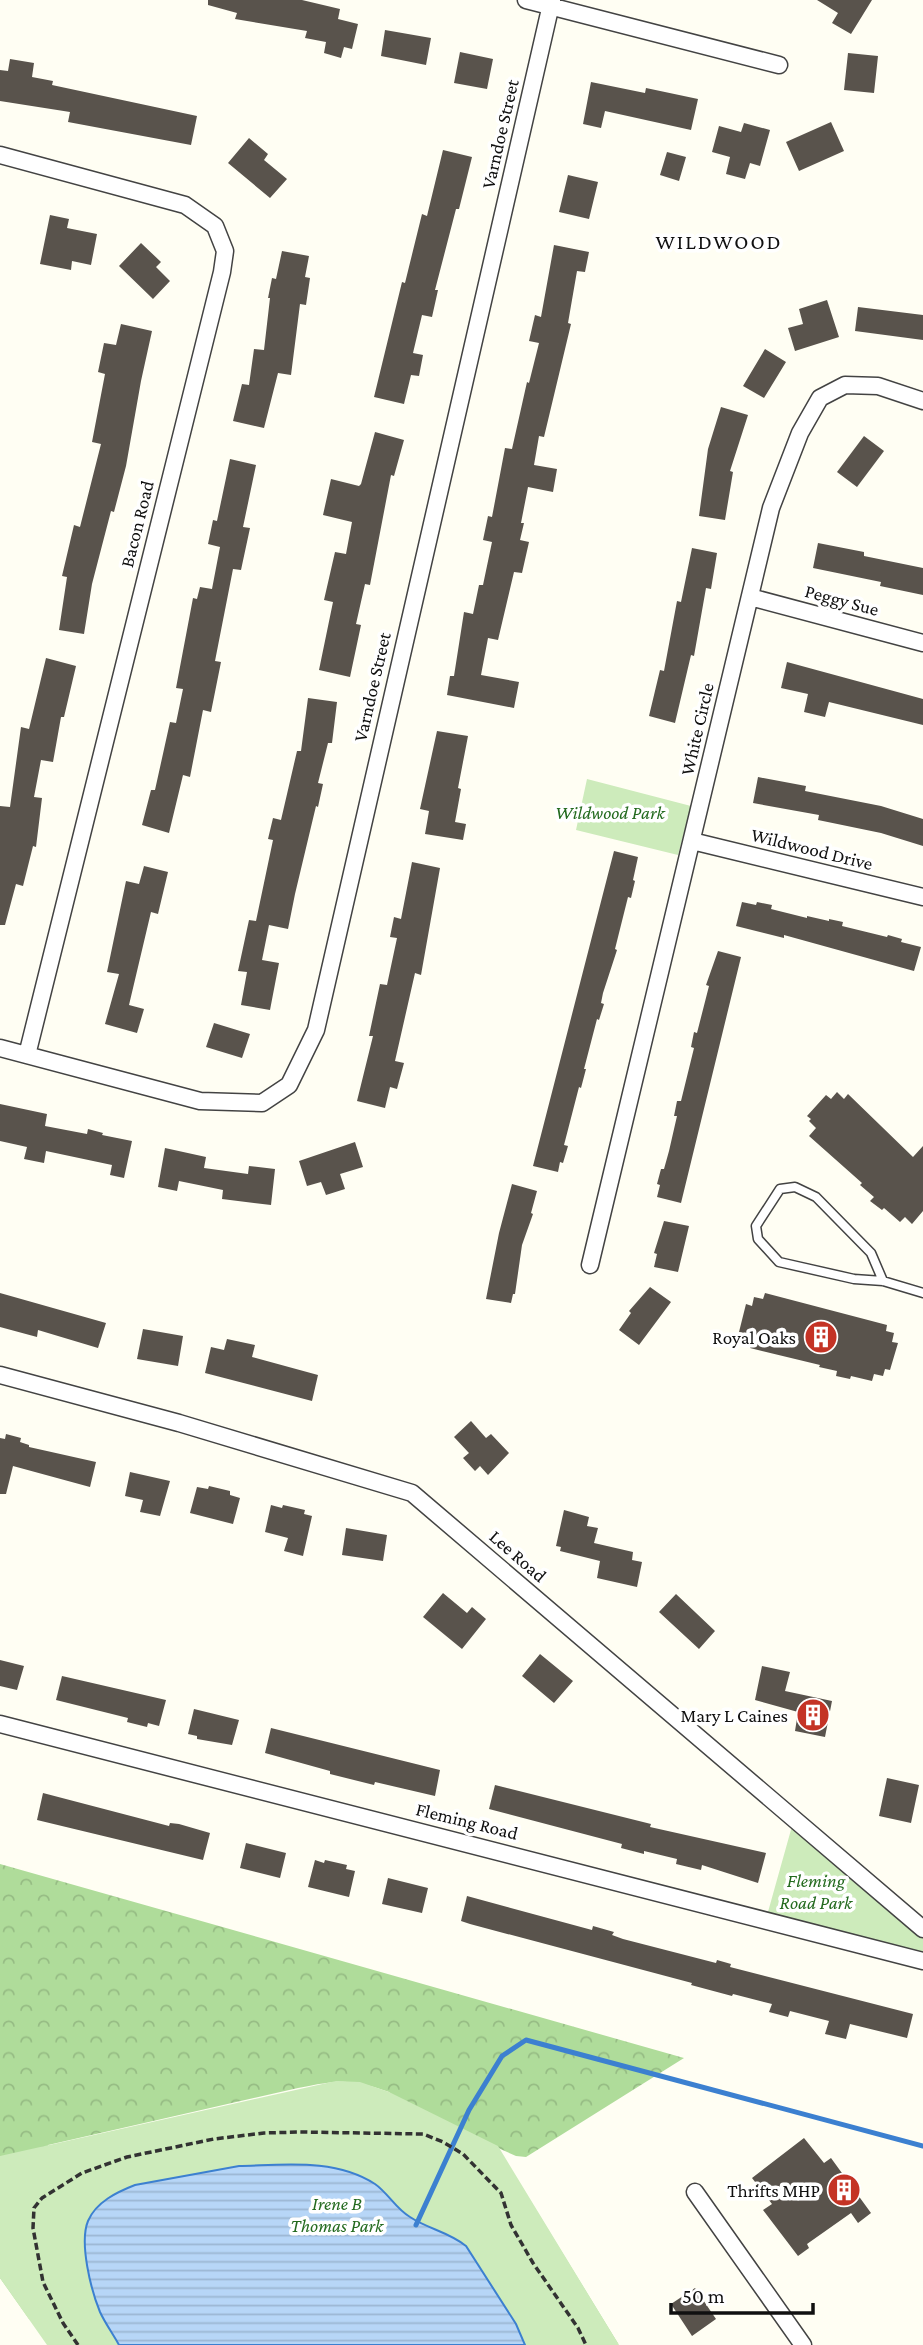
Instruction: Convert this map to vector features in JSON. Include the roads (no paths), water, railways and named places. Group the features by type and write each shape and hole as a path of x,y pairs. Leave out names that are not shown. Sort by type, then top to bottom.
{"street":[{"path":"526,0 551,3 779,65"},
{"name":"Varndoe Street","path":"0,1048 200,1101 262,1103 289,1085 316,1030 551,3"},
{"name":"Bacon Road","path":"0,155 185,205 215,226 225,251 222,272 27,1055"},
{"name":"White Circle","path":"590,1265 771,508 800,433 820,398 845,385 878,386 923,401"},
{"name":"Peggy Sue","path":"750,597 923,643"},
{"name":"Wildwood Drive","path":"692,841 923,897"},
{"name":"Lee Road","path":"0,1375 179,1423 412,1493 923,1930"},
{"name":"Fleming Road","path":"0,1724 923,1961"},
{"path":"695,2192 803,2345"}],"lane":[{"path":"884,1282 871,1253 816,1197 795,1186 780,1189 757,1226 758,1239 779,1262 855,1279 884,1282 923,1293"}],"water":[{"path":"291,2164 326,2167 343,2170 375,2184 405,2214 466,2246 516,2324 525,2345 119,2345 100,2312 85,2254 88,2221 96,2208 135,2185 239,2166"}],"waterway":[{"path":"416,2225 469,2110 502,2056 526,2040 923,2146"}],"place":[{"name":"Royal Oaks","path":"821,1337"},
{"name":"Mary L Caines","path":"813,1715"},
{"name":"Thrifts MHP","path":"844,2190"}],"district":[{"name":"WILDWOOD","path":"719,242"}],"park label":[{"name":"Wildwood Park","path":"610,812"},
{"name":"Fleming Road Park","path":"816,1891"},
{"name":"Irene B Thomas Park","path":"337,2214"}]}
